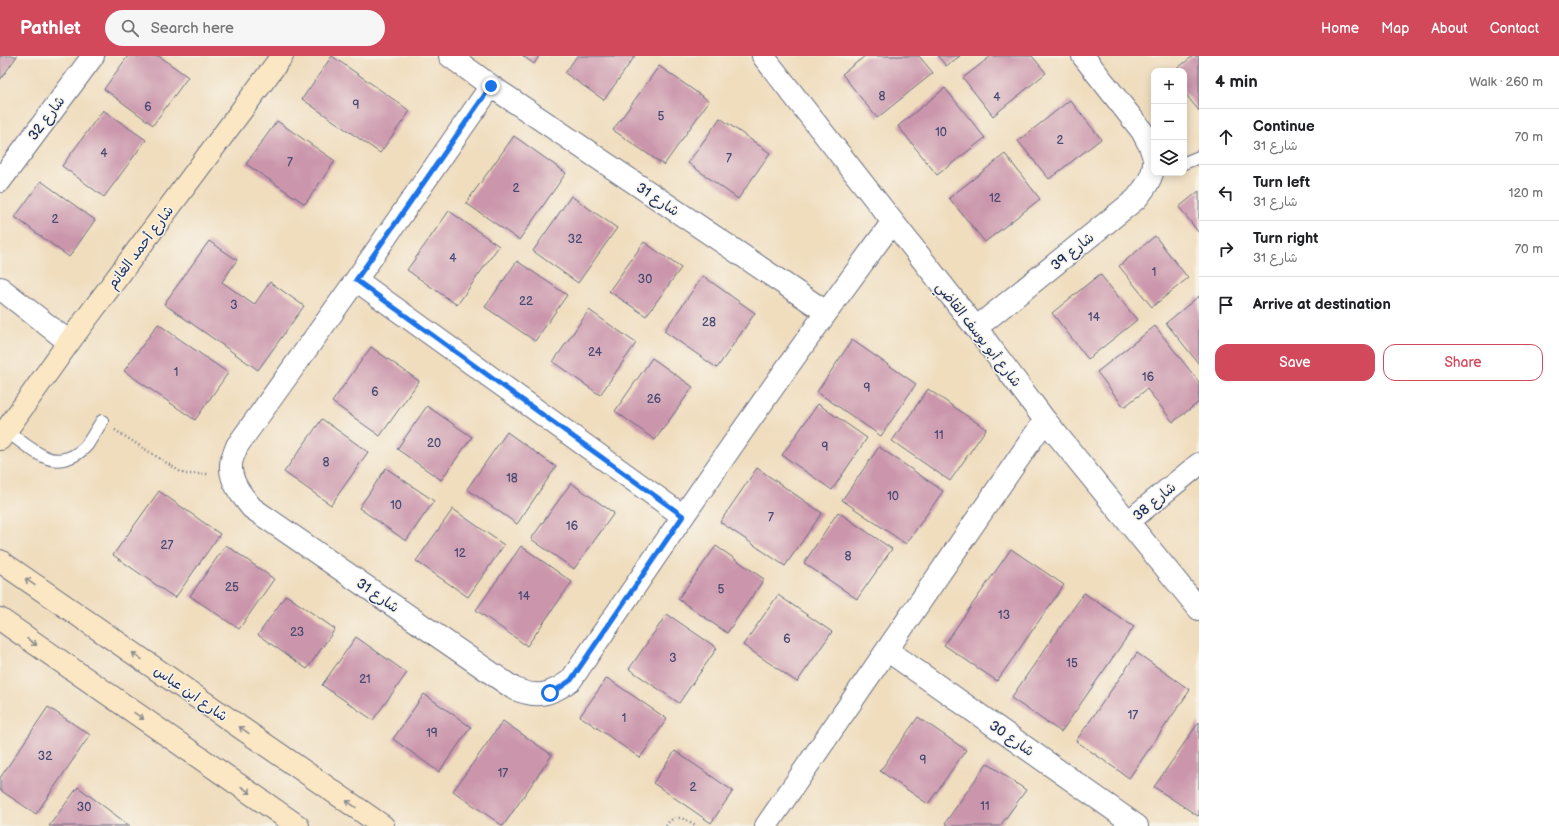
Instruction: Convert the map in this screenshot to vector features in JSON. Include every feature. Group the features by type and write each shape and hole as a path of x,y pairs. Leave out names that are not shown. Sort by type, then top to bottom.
{"street":[{"name":"شارع 32","path":"0,181 93,56"},
{"name":"شارع أحمد الغانم","path":"3,435 69,342 282,56"},
{"name":"شارع 31","path":"450,56 491,86 826,312"},
{"name":"شارع أبو يوسف القاضي","path":"762,56 976,328 1045,420 1199,609"},
{"path":"1083,56 1142,131 1151,149"},
{"name":"شارع 31","path":"491,86 356,280 236,446 231,464 235,484 242,496 252,508 513,688 526,694 538,695 550,693 571,680 683,516 826,312 892,223"},
{"name":"شارع 39","path":"976,328 1136,199 1147,185 1151,176"},
{"path":"356,280 683,516"},
{"path":"0,288 69,342"},
{"path":"766,826 1045,420"},
{"name":"شارع 38","path":"1128,522 1199,464"},
{"name":"شارع ابن عباس","path":"0,561 383,826"},
{"path":"0,619 298,826"},
{"name":"شارع 30","path":"887,650 1136,826"}],"lane":[{"path":"1187,162 1199,157"},
{"path":"3,435 45,457 56,460 68,458 78,454 102,421"}],"path":[{"path":"102,421 184,474 232,475"},
{"path":"666,826 668,822 674,818 681,817 697,826"}],"building":[{"path":"0,56 17,56 0,80"},
{"path":"128,56 159,56 188,77 153,125 104,89"},
{"path":"332,56 410,111 380,153 302,99"},
{"path":"523,56 539,56 534,64"},
{"path":"577,56 635,56 604,100 565,73"},
{"path":"865,56 919,56 933,73 877,118 842,74"},
{"path":"938,56 960,56 946,66"},
{"path":"991,56 1032,56 1046,73 993,116 963,78"},
{"path":"1193,56 1199,56 1199,111 1187,96 1187,68 1178,68"},
{"path":"659,66 709,101 664,165 613,130"},
{"path":"945,88 985,138 937,175 898,126"},
{"path":"1070,100 1101,139 1049,179 1018,141"},
{"path":"103,110 146,140 104,197 62,166"},
{"path":"720,118 770,153 738,199 688,163"},
{"path":"277,121 335,161 305,204 246,164"},
{"path":"514,136 566,173 519,240 466,203"},
{"path":"1005,154 1040,199 985,242 949,198"},
{"path":"41,181 95,220 69,257 15,217"},
{"path":"1199,191 1199,233 1179,207"},
{"path":"571,196 617,228 578,283 533,251"},
{"path":"449,211 499,246 457,305 407,270"},
{"path":"1155,236 1188,278 1152,307 1119,266"},
{"path":"209,241 237,260 222,282 254,305 270,282 304,306 258,370 164,304"},
{"path":"644,242 681,268 646,316 609,291"},
{"path":"517,261 567,295 535,341 485,307"},
{"path":"1100,274 1137,320 1088,359 1052,313"},
{"path":"703,276 755,313 717,368 664,331"},
{"path":"1199,296 1199,364 1166,323"},
{"path":"589,310 636,343 600,395 553,362"},
{"path":"158,324 228,373 195,420 124,371"},
{"path":"1155,326 1199,382 1199,402 1173,422 1147,389 1124,407 1097,372"},
{"path":"852,340 916,384 881,436 817,392"},
{"path":"371,347 419,381 380,436 332,402"},
{"path":"652,358 693,387 655,440 615,411"},
{"path":"928,389 986,429 950,481 892,441"},
{"path":"818,404 867,438 832,490 782,455"},
{"path":"427,406 472,437 441,480 397,449"},
{"path":"322,419 368,452 331,505 284,472"},
{"path":"507,432 556,467 517,524 467,489"},
{"path":"879,447 943,491 906,544 842,500"},
{"path":"386,468 434,501 406,541 359,508"},
{"path":"757,468 822,513 785,566 720,522"},
{"path":"571,483 614,513 574,569 531,539"},
{"path":"159,491 220,534 175,598 113,555"},
{"path":"453,509 504,545 468,597 416,561"},
{"path":"838,512 892,549 857,599 804,563"},
{"path":"226,545 274,579 239,629 190,596"},
{"path":"521,546 572,582 527,646 476,610"},
{"path":"716,546 764,579 727,633 678,599"},
{"path":"1011,549 1064,585 997,681 944,645"},
{"path":"1084,593 1134,627 1061,732 1011,698"},
{"path":"286,595 335,629 307,669 258,635"},
{"path":"778,595 832,632 797,682 743,645"},
{"path":"667,614 717,648 679,703 629,669"},
{"path":"356,637 407,673 373,720 322,685"},
{"path":"1137,653 1190,690 1129,778 1076,741"},
{"path":"607,678 667,719 640,758 580,716"},
{"path":"424,694 471,727 439,772 393,739"},
{"path":"48,707 90,735 36,814 0,790 0,778"},
{"path":"918,717 966,750 928,804 880,771"},
{"path":"503,721 552,755 503,826 453,791"},
{"path":"1199,722 1199,815 1198,816 1154,787"},
{"path":"675,751 733,791 711,823 653,783"},
{"path":"987,763 1026,790 1000,826 949,826 945,823"},
{"path":"78,787 130,826 49,826"}],"route":[{"path":"491,86 356,280 683,516 571,680 550,693"}]}
